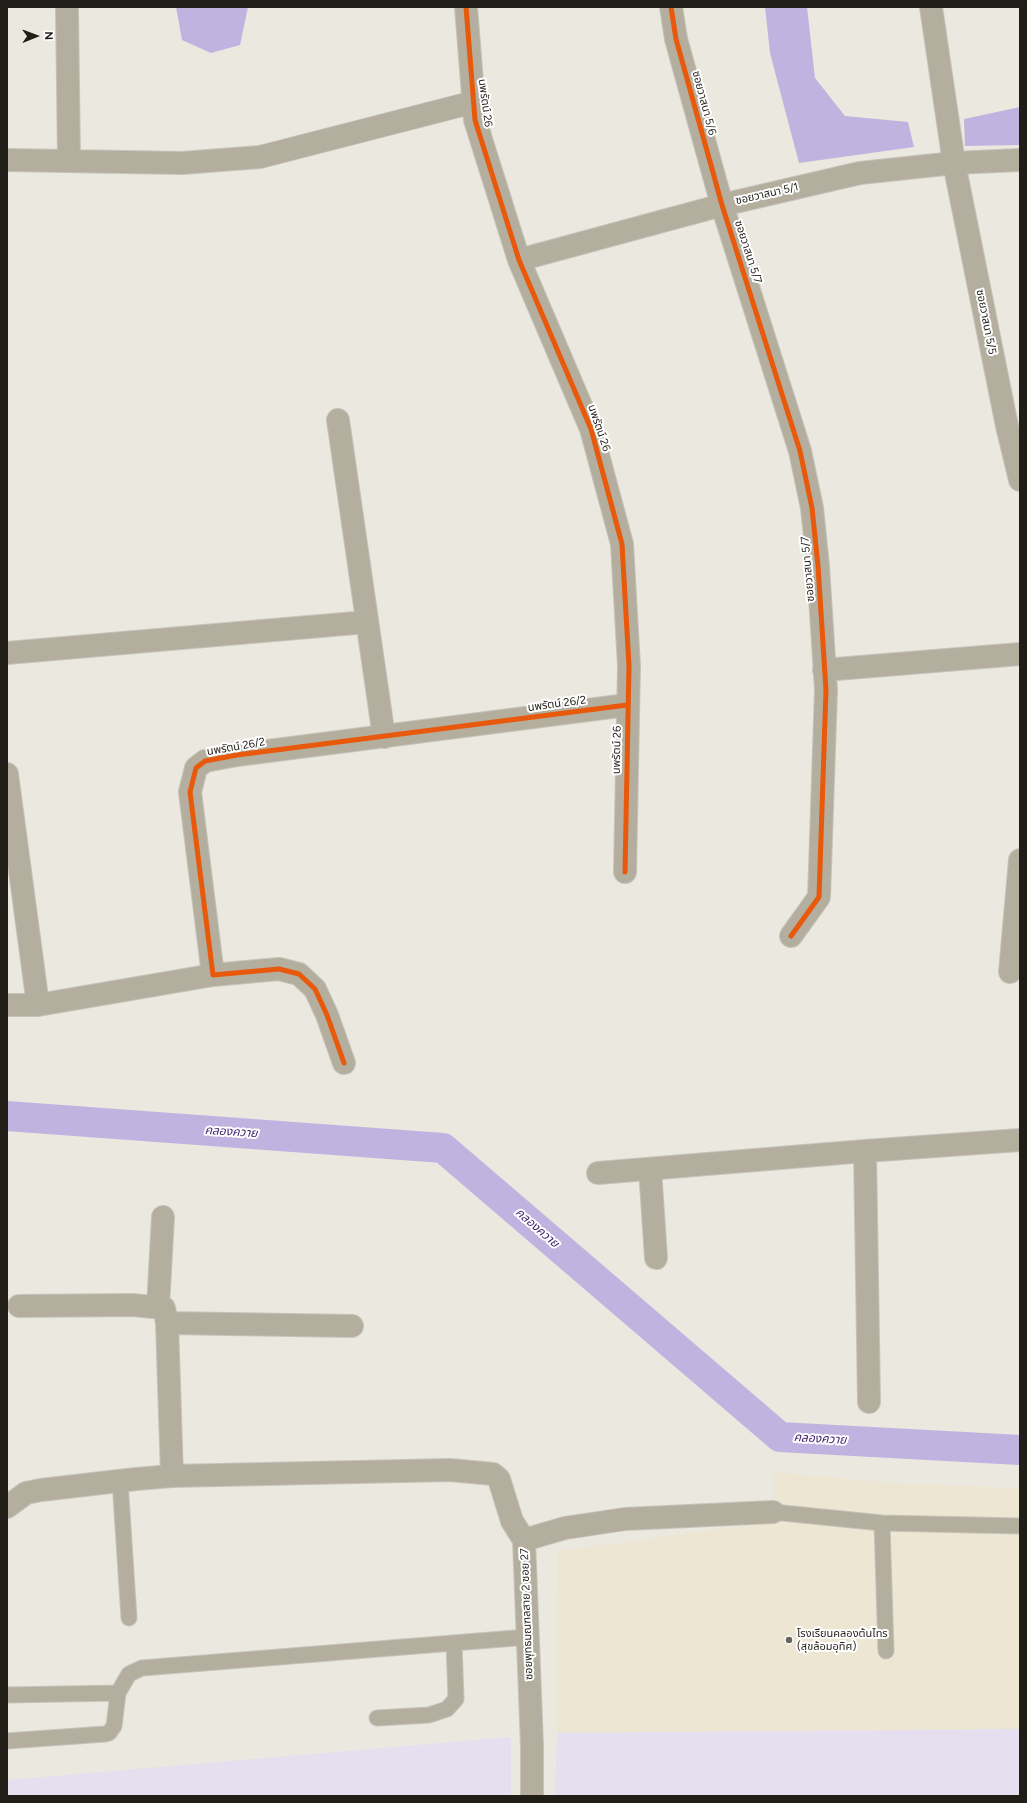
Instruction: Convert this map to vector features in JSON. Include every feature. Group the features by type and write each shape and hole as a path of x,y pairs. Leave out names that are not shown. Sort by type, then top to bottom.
{"street":[{"name":"นพรัตน์ 26","path":"466,7 475,120 519,260 591,429 622,544 629,666 627,705 625,872"},
{"name":"ซอยวาสนา 5/6","path":"671,7 676,39 722,204"},
{"name":"ซอยวาสนา 5/5","path":"932,7 954,163 1007,426 1020,480"},
{"path":"67,9 69,161"},
{"path":"7,160 182,163 260,157 474,102"},
{"name":"ซอยวาสนา 5/1","path":"519,260 722,204 860,173 954,163 1020,160"},
{"name":"ซอยวาสนา 5/7","path":"722,204 800,451 812,508 818,566 826,690 819,897 791,936"},
{"path":"338,420 384,737"},
{"path":"7,653 367,622"},
{"path":"824,670 1020,654"},
{"name":"นพรัตน์ 26/2","path":"213,975 190,792 196,768 205,761 237,755 627,705"},
{"path":"7,774 38,1005"},
{"path":"1010,972 1020,860"},
{"path":"7,1005 38,1005 213,975 279,969 299,974 315,989 327,1015 344,1063"},
{"path":"598,1174 865,1150 1020,1140"},
{"path":"865,1150 869,1402"},
{"path":"650,1169 656,1258"},
{"path":"163,1217 163,1315 172,1476"},
{"path":"19,1306 132,1305 163,1315 352,1326"},
{"path":"7,1507 26,1493 33,1491 172,1476 450,1470 493,1474 499,1479 512,1521 524,1540"},
{"name":"ซอยพุทธมณฑลสาย 2 ซอย 27","path":"532,1796 532,1746 524,1540 565,1528 625,1519 773,1512"}],"lane":[{"path":"120,1481 130,1618"},
{"path":"773,1512 882,1522 1020,1526"},
{"path":"882,1522 886,1651"},
{"path":"7,1740 105,1734 110,1732 114,1726 118,1693 129,1674 142,1668 528,1637"},
{"path":"377,1718 429,1715 447,1709 456,1699 454,1643"},
{"path":"7,1695 118,1693"}],"shaded area":[{"path":"176,7 248,7 240,45 211,53 182,40"},
{"path":"765,7 807,7 815,78 845,116 908,122 914,147 799,163 770,53"},
{"path":"1020,107 1020,145 965,146 964,119"},
{"name":"โรงเรียนคลองต้นไทร (สุขล้อมอุทิศ)","path":"773,1472 890,1483 1020,1488 1020,1729 557,1733 558,1551 773,1522"},
{"path":"1020,1729 1020,1796 555,1796 557,1733"},
{"path":"511,1737 511,1796 7,1796 7,1780"}],"waterway":[{"name":"คลองควาย","path":"7,1116 443,1148 780,1437 1020,1450"}],"cycle path":[{"path":"466,7 475,120 519,260 591,429 622,544 629,666 625,872"},
{"path":"671,7 676,39 722,205 800,451 812,508 818,566 826,690 819,897 791,936"},
{"path":"344,1063 327,1015 315,989 299,974 279,969 213,975 190,792 196,768 205,761 237,755 627,705"}],"place":[{"name":"โรงเรียนคลองต้นไทร (สุขล้อมอุทิศ)","path":"789,1640"}]}
